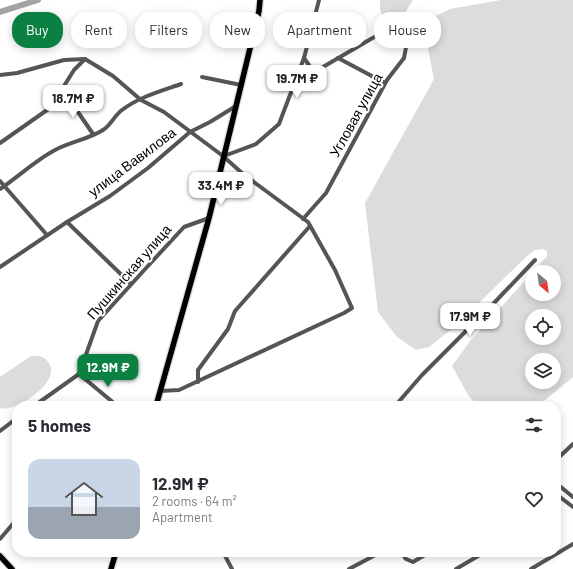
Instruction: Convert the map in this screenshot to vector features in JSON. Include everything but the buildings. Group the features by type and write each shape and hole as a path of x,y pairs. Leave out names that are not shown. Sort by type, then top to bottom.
{"main road":[{"path":"157,401 209,218 259,12 260,0"},
{"path":"0,556 12,569"},
{"path":"112,569 115,557"}],"street":[{"path":"223,156 256,144 279,124 304,58 319,0"},
{"name":"Угловая улица","path":"303,219 326,193 385,83 404,58 412,15 338,58"},
{"path":"304,58 314,72 338,58 385,83"},
{"path":"84,59 74,70 64,86 67,96 93,134"},
{"path":"0,75 17,73 64,60 84,59 113,76 141,100 164,112 303,219 310,226 335,270 352,308 344,314 179,390 160,391"},
{"path":"202,77 241,85"},
{"path":"2,188 54,151 108,127 114,116 141,100 181,84"},
{"path":"0,143 67,96"},
{"name":"улица Вавилова","path":"0,267 67,222 110,196 148,168 190,132 236,106"},
{"path":"0,181 2,188 47,235"},
{"name":"Пушкинская улица","path":"78,374 98,321 184,227 209,218"},
{"path":"67,222 131,284"},
{"path":"198,382 198,370 228,329 235,312 310,226"},
{"path":"399,401 422,375 535,260"},
{"path":"42,401 78,374 111,401"},
{"path":"0,432 12,422"},
{"path":"561,455 573,444"},
{"path":"561,487 573,497"},
{"path":"561,498 573,507"},
{"path":"0,539 12,525"},
{"path":"561,551 573,544"},
{"path":"226,557 232,569"},
{"path":"349,569 372,557"},
{"path":"405,557 413,562 422,557"},
{"path":"456,569 476,557"},
{"path":"531,569 551,557"}],"shaded area":[{"path":"380,0 413,0 406,12 381,12"},
{"path":"501,0 573,0 573,377 561,387 561,353 525,353 525,389 559,389 544,401 473,401 468,395 452,366 471,340 525,281 525,301 561,301 561,265 539,265 547,256 547,251 543,249 535,250 526,257 454,327 429,347 416,350 397,337 378,312 365,203 434,79 428,48 441,48 441,13 450,9"},
{"path":"31,356 41,356 45,358 51,370 49,378 44,386 36,394 26,401 12,401 12,407 7,408 0,408 0,377"}],"waterway":[{"path":"0,12 38,0"}]}
